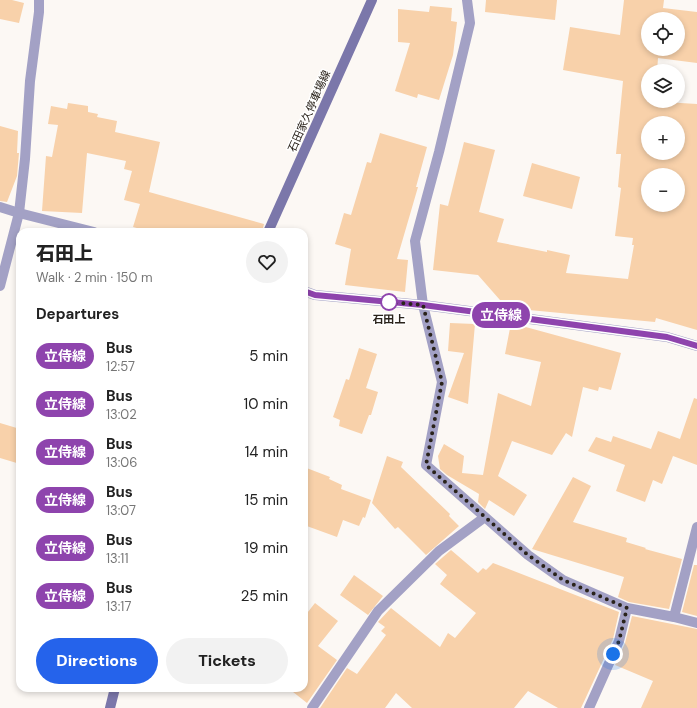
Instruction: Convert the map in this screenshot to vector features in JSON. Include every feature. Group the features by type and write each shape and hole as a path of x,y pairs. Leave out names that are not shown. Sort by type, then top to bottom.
{"main road":[{"name":"石田家久停車場線","path":"270,228 372,0"},
{"path":"110,708 114,692"}],"street":[{"path":"0,286 19,213 25,159 30,81 39,12 39,0"},
{"path":"467,0 470,23 439,152 415,241 423,305 442,382 426,465 528,555 563,580 627,608 697,623"},
{"path":"0,206 19,213 78,228"},
{"path":"308,292 315,295 423,305 667,337 697,346"},
{"path":"312,708 378,611 439,551 485,517"},
{"path":"674,617 697,527"},
{"path":"589,708 619,641 627,608"}],"building":[{"path":"0,0 12,0 24,3 19,23 0,19"},
{"path":"486,0 557,0 555,20 485,12"},
{"path":"624,0 664,0 663,8 697,12 697,63 658,58 658,64 641,64 641,108 685,108 685,103 697,104 697,330 656,318 655,322 507,308 478,275 433,270 440,204 448,206 464,142 495,150 479,212 504,219 497,242 570,255 566,273 628,279 634,245 632,245 633,238 615,236 621,188 618,187 621,154 616,154 623,81 563,70 570,27 620,35"},
{"path":"430,6 452,8 451,21 457,22 453,55 439,100 418,94 417,98 395,91 410,43 398,42 398,9 429,12"},
{"path":"68,103 88,106 88,112 98,114 97,117 117,121 115,132 160,142 149,192 264,224 263,228 133,227 140,204 124,200 132,171 124,169 126,161 87,153 82,213 42,211 46,156 52,157 58,125 48,124 51,106 67,109"},
{"path":"0,126 18,131 17,153 19,153 17,176 7,202 0,201"},
{"path":"380,133 427,147 416,187 418,187 397,259 408,260 405,292 345,285 351,249 335,244 344,213 351,215 367,162 371,163"},
{"path":"532,163 580,177 572,209 523,196"},
{"path":"450,323 475,324 468,404 448,397 464,353 448,351"},
{"path":"511,323 621,353 611,390 599,387 598,391 583,387 572,437 566,433 552,455 512,441 498,476 527,495 514,516 489,500 485,509 478,502 479,494 447,475 440,469 438,456 444,444 464,456 462,473 483,475 498,393 531,406 541,362 505,354"},
{"path":"359,348 377,354 366,388 378,392 371,415 369,415 362,434 339,426 340,420 333,417 346,379 349,380"},
{"path":"694,398 697,399 697,465 673,456 662,484 653,480 645,502 616,491 625,465 588,451 596,437 611,442 613,436 651,449 658,431 680,439"},
{"path":"0,423 16,428 16,463 0,458"},
{"path":"387,456 403,462 401,467 450,514 449,516 459,526 426,555 398,527 395,529 372,503"},
{"path":"308,469 330,477 329,479 342,485 341,489 371,500 365,518 363,517 359,526 343,520 337,537 308,526"},
{"path":"573,477 591,486 573,522 627,538 626,542 646,548 645,549 682,559 669,609 629,602 618,597 624,577 532,549"},
{"path":"451,550 478,573 483,568 486,570 493,563 619,612 613,639 581,708 558,708 528,691 514,708 412,708 396,693 385,708 320,708 347,668 357,674 386,635 381,631 385,627 378,622 391,608 440,647 448,633 455,638 476,613 440,584 447,575 435,564"},
{"path":"694,565 697,565 697,616 682,612"},
{"path":"354,575 383,596 368,615 340,595"},
{"path":"315,603 338,621 318,646 337,660 307,703 293,692 308,692 308,612"},
{"path":"632,616 697,629 697,708 641,708 653,681 615,665 625,643"}],"bus line":[{"name":"立侍線","path":"308,292 315,295 423,305 667,337 697,346"}],"place":[{"name":"石田上","path":"389,302"}],"route":[{"path":"389,302 423,305 442,382 426,465 528,555 563,580 627,608 619,641 613,654"}]}
